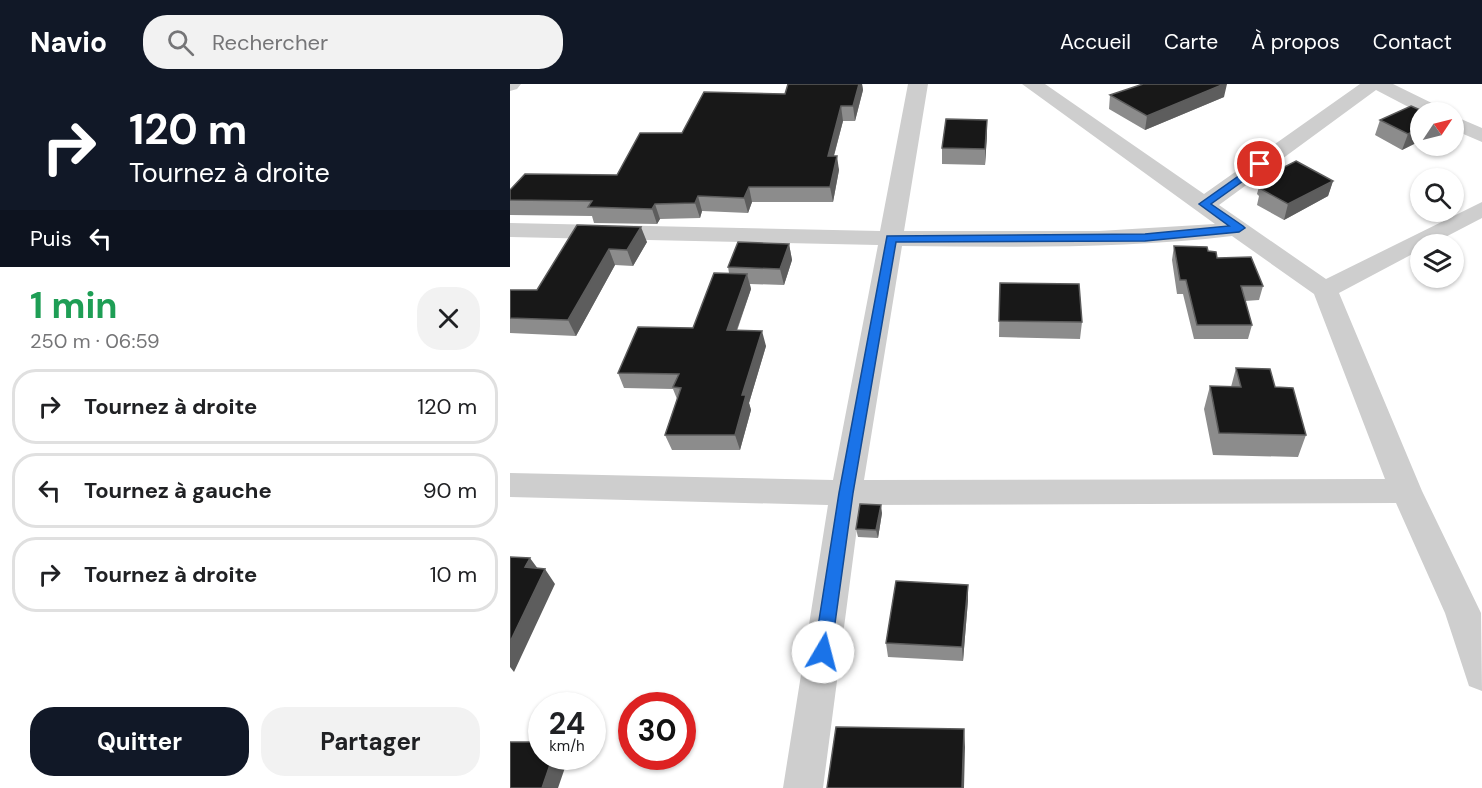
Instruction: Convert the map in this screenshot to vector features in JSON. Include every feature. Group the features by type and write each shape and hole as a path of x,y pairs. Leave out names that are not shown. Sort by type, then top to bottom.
{"street":[{"path":"803,788 846,493 918,84"},
{"path":"1032,84 1325,290 1407,491 1463,613 1482,674"},
{"path":"1204,204 1372,84"},
{"path":"1378,84 1415,102"},
{"path":"1464,127 1482,136"},
{"path":"1325,290 1482,209"},
{"path":"510,230 891,238 1145,237 1239,228"},
{"path":"510,485 846,493 1407,491"}],"building":[{"path":"788,84 859,84 853,106 841,106 828,156 837,156 830,187 749,187 744,198 698,196 695,203 655,204 652,209 588,207 592,201 510,200 510,190 525,174 617,175 640,133 682,133 704,92 785,94"},
{"path":"1143,84 1224,84 1147,116 1110,95"},
{"path":"1410,106 1410,133 1408,134 1380,120"},
{"path":"946,119 987,120 985,149 942,148"},
{"path":"1296,161 1333,181 1288,204 1261,189 1271,184 1261,179"},
{"path":"577,225 641,227 627,250 609,249 568,320 510,318 510,290 537,290"},
{"path":"738,242 789,244 780,269 728,267"},
{"path":"1174,246 1207,247 1208,251 1216,252 1217,258 1251,257 1263,286 1241,286 1252,325 1197,325 1186,280 1180,280"},
{"path":"714,273 747,274 727,330 762,331 742,395 746,395 735,435 665,435 681,388 673,387 679,374 618,373 638,327 693,328"},
{"path":"1000,283 1079,284 1082,322 999,321"},
{"path":"1236,368 1270,369 1275,387 1293,388 1306,435 1219,433 1210,386 1241,387"},
{"path":"860,504 881,505 876,530 856,529"},
{"path":"510,557 530,558 525,567 545,569 510,642"},
{"path":"896,581 968,585 962,647 886,643"},
{"path":"836,727 964,729 962,788 827,788"},
{"path":"510,742 528,742 528,770 548,770 542,788 510,788"}],"route":[{"path":"823,652 846,493 891,238 1145,237 1239,228 1204,204 1260,164"}]}
